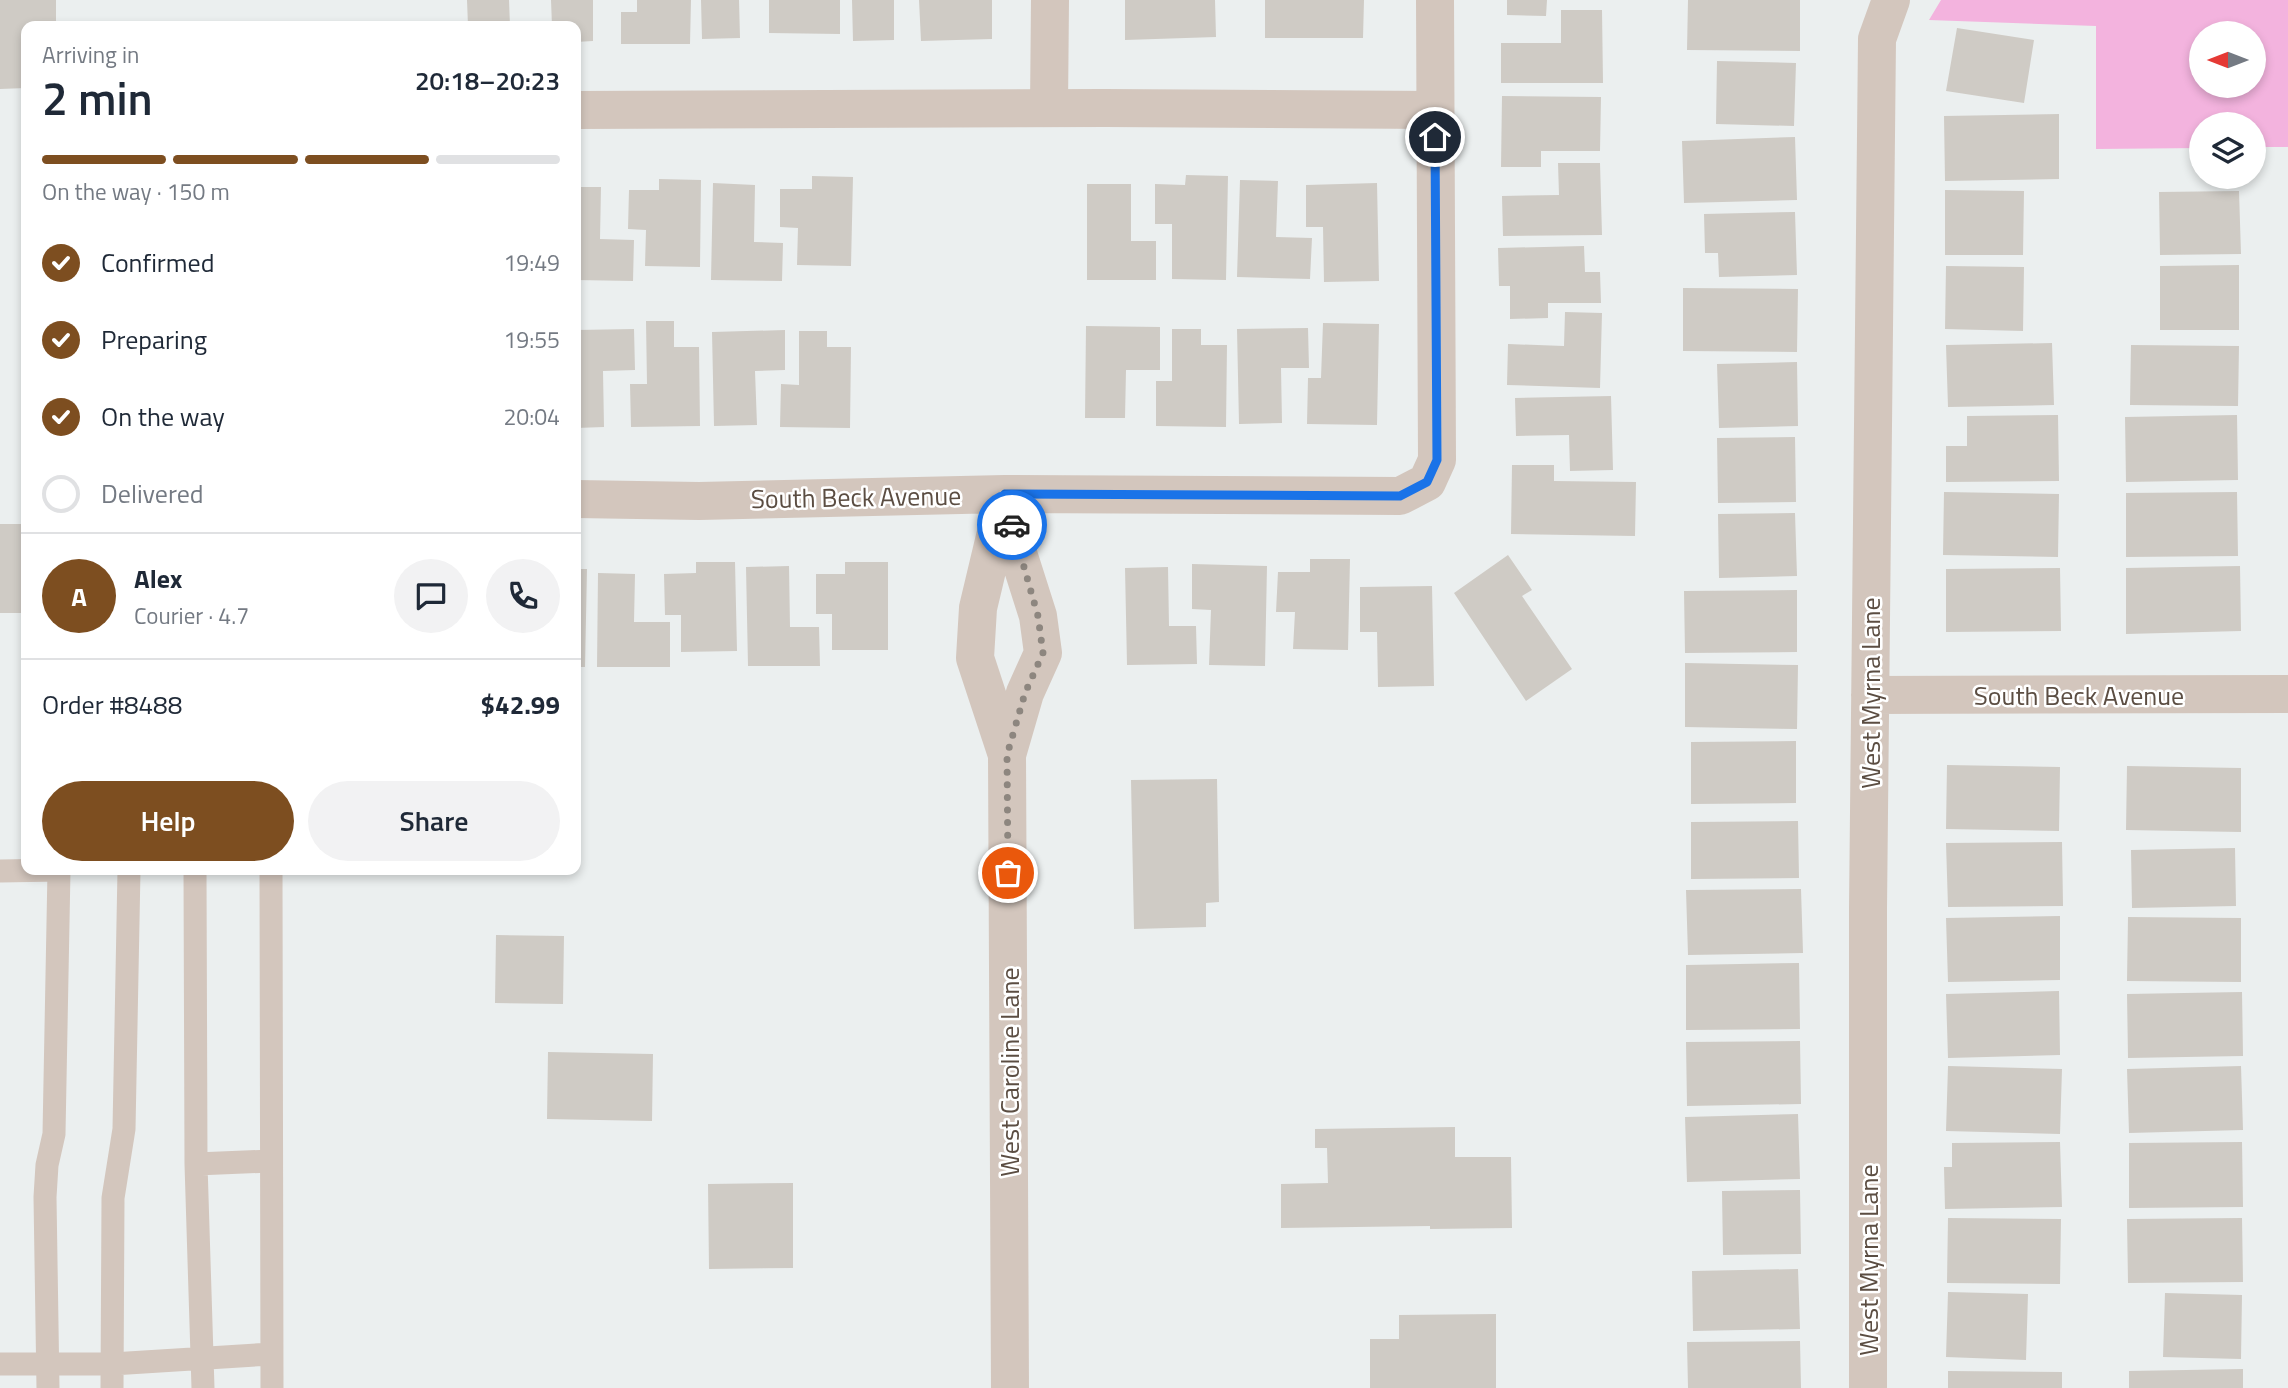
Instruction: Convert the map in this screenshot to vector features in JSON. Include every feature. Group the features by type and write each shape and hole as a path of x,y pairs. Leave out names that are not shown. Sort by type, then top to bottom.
{"street":[{"path":"1049,108 1050,0"},
{"path":"581,110 1435,110 1435,0"},
{"name":"West Myrna Lane","path":"1868,1388 1870,695 1877,39 1891,0"},
{"name":"South Beck Avenue","path":"581,499 699,500 1005,494 1400,496 1427,482 1437,460 1435,110"},
{"name":"West Caroline Lane","path":"1005,494 978,608 975,658 1007,755"},
{"name":"West Caroline Lane","path":"1005,494 1017,550 1038,616 1043,653 1025,693 1007,755 1010,1388"},
{"name":"South Beck Avenue","path":"1870,695 2288,694"}],"lane":[{"path":"0,871 21,871"},
{"path":"48,1388 45,1197 47,1165 54,1134 60,875"},
{"path":"112,1388 113,1198 124,1129 129,875"},
{"path":"195,875 196,1164 202,1388"},
{"path":"271,875 272,1388"},
{"path":"196,1164 271,1161"},
{"path":"0,1364 112,1364 271,1354"}],"shaded area":[{"path":"1941,0 2288,0 2288,147 2266,147 2266,112 2189,112 2189,148 2096,149 2096,26 1929,20"}],"building":[{"path":"0,0 56,0 56,21 21,21 21,88 0,89"},
{"path":"467,0 509,0 510,21 468,21"},
{"path":"551,0 593,0 593,41 581,42 581,21 552,21"},
{"path":"637,0 691,0 690,44 621,44 621,12 637,12"},
{"path":"701,0 739,0 740,38 702,39"},
{"path":"769,0 840,0 840,34 769,33"},
{"path":"852,0 894,0 894,40 853,41"},
{"path":"919,0 992,0 992,39 921,41"},
{"path":"1125,0 1215,0 1216,37 1125,40"},
{"path":"1265,0 1364,0 1363,38 1265,38"},
{"path":"1507,0 1547,0 1546,16 1507,15"},
{"path":"1688,0 1800,0 1800,51 1687,50"},
{"path":"1561,10 1602,10 1603,83 1501,83 1501,43 1561,43"},
{"path":"1957,28 2034,40 2024,103 1946,91"},
{"path":"1717,61 1796,63 1794,126 1716,124"},
{"path":"1502,96 1601,97 1600,151 1541,151 1541,167 1501,167"},
{"path":"2059,114 2059,179 1945,181 1944,116"},
{"path":"1795,137 1797,200 1684,203 1682,141"},
{"path":"1558,163 1600,163 1602,235 1503,236 1502,196 1559,195"},
{"path":"1186,175 1228,176 1226,280 1172,279 1172,224 1155,224 1155,184 1185,185"},
{"path":"812,176 853,177 851,266 797,265 798,228 780,227 780,189 812,189"},
{"path":"659,179 701,180 700,267 645,266 646,230 628,229 629,190 659,190"},
{"path":"1240,180 1278,181 1276,237 1312,238 1310,279 1237,277"},
{"path":"713,183 755,185 754,242 783,243 782,281 711,280"},
{"path":"1377,183 1379,281 1324,282 1323,227 1306,227 1306,185"},
{"path":"1087,184 1131,184 1131,241 1156,241 1156,280 1087,280"},
{"path":"581,187 601,187 600,239 634,240 633,281 581,280"},
{"path":"1945,190 2024,191 2023,255 1945,255"},
{"path":"2239,191 2241,254 2160,255 2159,192"},
{"path":"1795,212 1797,275 1719,277 1718,253 1705,253 1704,214"},
{"path":"1584,246 1585,272 1600,272 1601,303 1548,303 1548,318 1510,319 1510,286 1499,286 1498,248"},
{"path":"2239,265 2239,330 2160,330 2160,266"},
{"path":"1946,266 2024,267 2023,331 1945,329"},
{"path":"1683,288 1798,289 1797,352 1683,351"},
{"path":"1565,312 1602,313 1600,388 1507,385 1508,344 1564,346"},
{"path":"646,321 674,321 674,347 699,347 700,426 631,427 630,384 647,384"},
{"path":"1323,323 1379,324 1377,425 1307,424 1308,378 1321,378"},
{"path":"1086,326 1160,327 1160,370 1126,370 1125,418 1085,418"},
{"path":"1308,328 1309,368 1281,368 1282,423 1239,424 1237,329"},
{"path":"634,329 635,370 603,371 604,427 581,428 581,330"},
{"path":"1172,329 1201,329 1201,345 1227,345 1226,427 1156,426 1156,381 1172,381"},
{"path":"785,330 785,370 755,371 757,425 714,426 712,332"},
{"path":"799,331 827,331 827,347 851,347 850,428 780,427 781,384 799,385"},
{"path":"2052,343 2054,405 1948,407 1946,345"},
{"path":"2131,345 2239,346 2238,406 2130,405"},
{"path":"1797,362 1798,426 1719,428 1717,364"},
{"path":"1611,396 1613,470 1570,471 1569,435 1516,436 1515,398"},
{"path":"2058,415 2059,481 1946,482 1946,446 1967,446 1967,416"},
{"path":"2237,415 2238,480 2126,482 2125,417"},
{"path":"1795,437 1796,502 1718,503 1717,438"},
{"path":"1512,465 1554,465 1554,481 1636,482 1635,536 1511,534"},
{"path":"1944,492 2059,494 2058,557 1943,555"},
{"path":"2237,492 2238,556 2126,557 2126,493"},
{"path":"1795,513 1797,576 1719,578 1718,514"},
{"path":"0,524 21,524 21,613 0,613"},
{"path":"1508,555 1532,590 1522,596 1572,669 1526,701 1454,593"},
{"path":"1310,559 1350,559 1348,650 1293,649 1295,612 1276,612 1278,572 1310,572"},
{"path":"696,562 735,562 737,651 681,652 681,615 665,615 664,574 696,573"},
{"path":"845,562 888,562 888,650 832,650 832,614 816,614 816,574 845,574"},
{"path":"1192,564 1267,566 1265,666 1209,665 1211,610 1192,609"},
{"path":"789,566 790,627 819,627 820,666 748,666 746,567"},
{"path":"2240,566 2241,631 2126,634 2126,568"},
{"path":"1168,567 1169,626 1196,626 1197,664 1127,665 1125,568"},
{"path":"2060,568 2061,631 1946,632 1946,569"},
{"path":"581,569 587,569 585,667 581,667"},
{"path":"598,573 635,574 634,622 670,622 670,667 597,667"},
{"path":"1432,586 1434,686 1378,687 1377,632 1360,632 1360,587"},
{"path":"1797,590 1797,652 1685,653 1684,591"},
{"path":"1685,663 1798,665 1797,729 1685,727"},
{"path":"1796,741 1796,803 1691,804 1691,742"},
{"path":"1947,765 2060,767 2059,831 1946,829"},
{"path":"2127,766 2241,768 2241,832 2126,830"},
{"path":"1217,779 1219,902 1206,903 1206,927 1134,929 1131,780"},
{"path":"1798,821 1799,878 1691,879 1691,822"},
{"path":"2062,842 2063,906 1948,907 1946,843"},
{"path":"2235,848 2236,906 2132,908 2131,850"},
{"path":"1801,889 1803,953 1688,955 1686,890"},
{"path":"2060,916 2060,980 1948,982 1946,918"},
{"path":"2128,917 2241,918 2241,982 2127,981"},
{"path":"496,935 564,936 563,1004 495,1003"},
{"path":"1799,963 1800,1029 1686,1030 1686,965"},
{"path":"2059,991 2060,1055 1948,1058 1946,994"},
{"path":"2242,992 2243,1056 2128,1058 2127,994"},
{"path":"1800,1041 1801,1104 1687,1106 1686,1042"},
{"path":"548,1052 653,1054 652,1121 547,1119"},
{"path":"1948,1066 2062,1069 2060,1134 1946,1131"},
{"path":"2241,1066 2243,1130 2129,1133 2127,1069"},
{"path":"1798,1114 1800,1179 1687,1182 1685,1117"},
{"path":"1455,1127 1455,1157 1511,1157 1512,1228 1281,1228 1281,1184 1328,1183 1327,1148 1315,1148 1315,1129"},
{"path":"2060,1142 2062,1207 1945,1209 1944,1167 1952,1167 1952,1143"},
{"path":"2242,1142 2243,1207 2129,1208 2129,1143"},
{"path":"793,1183 793,1268 709,1269 708,1184"},
{"path":"1800,1190 1801,1254 1723,1255 1722,1191"},
{"path":"1948,1218 2061,1219 2060,1284 1947,1283"},
{"path":"2242,1218 2243,1282 2128,1283 2127,1219"},
{"path":"1798,1269 1800,1329 1693,1331 1692,1271"},
{"path":"1948,1292 2028,1294 2026,1360 1946,1357"},
{"path":"2165,1293 2242,1295 2241,1359 2163,1357"},
{"path":"1496,1314 1496,1388 1370,1388 1370,1339 1399,1339 1399,1315"},
{"path":"1800,1341 1801,1388 1688,1388 1687,1342"},
{"path":"2243,1369 2243,1388 2129,1388 2129,1371"},
{"path":"1948,1371 2062,1372 2062,1388 1948,1388"}],"way so far":[{"path":"1008,873 1007,755 1025,693 1043,653 1038,616 1012,525"}],"route":[{"path":"1012,525 1005,494 1400,496 1427,482 1437,460 1435,137"}]}
